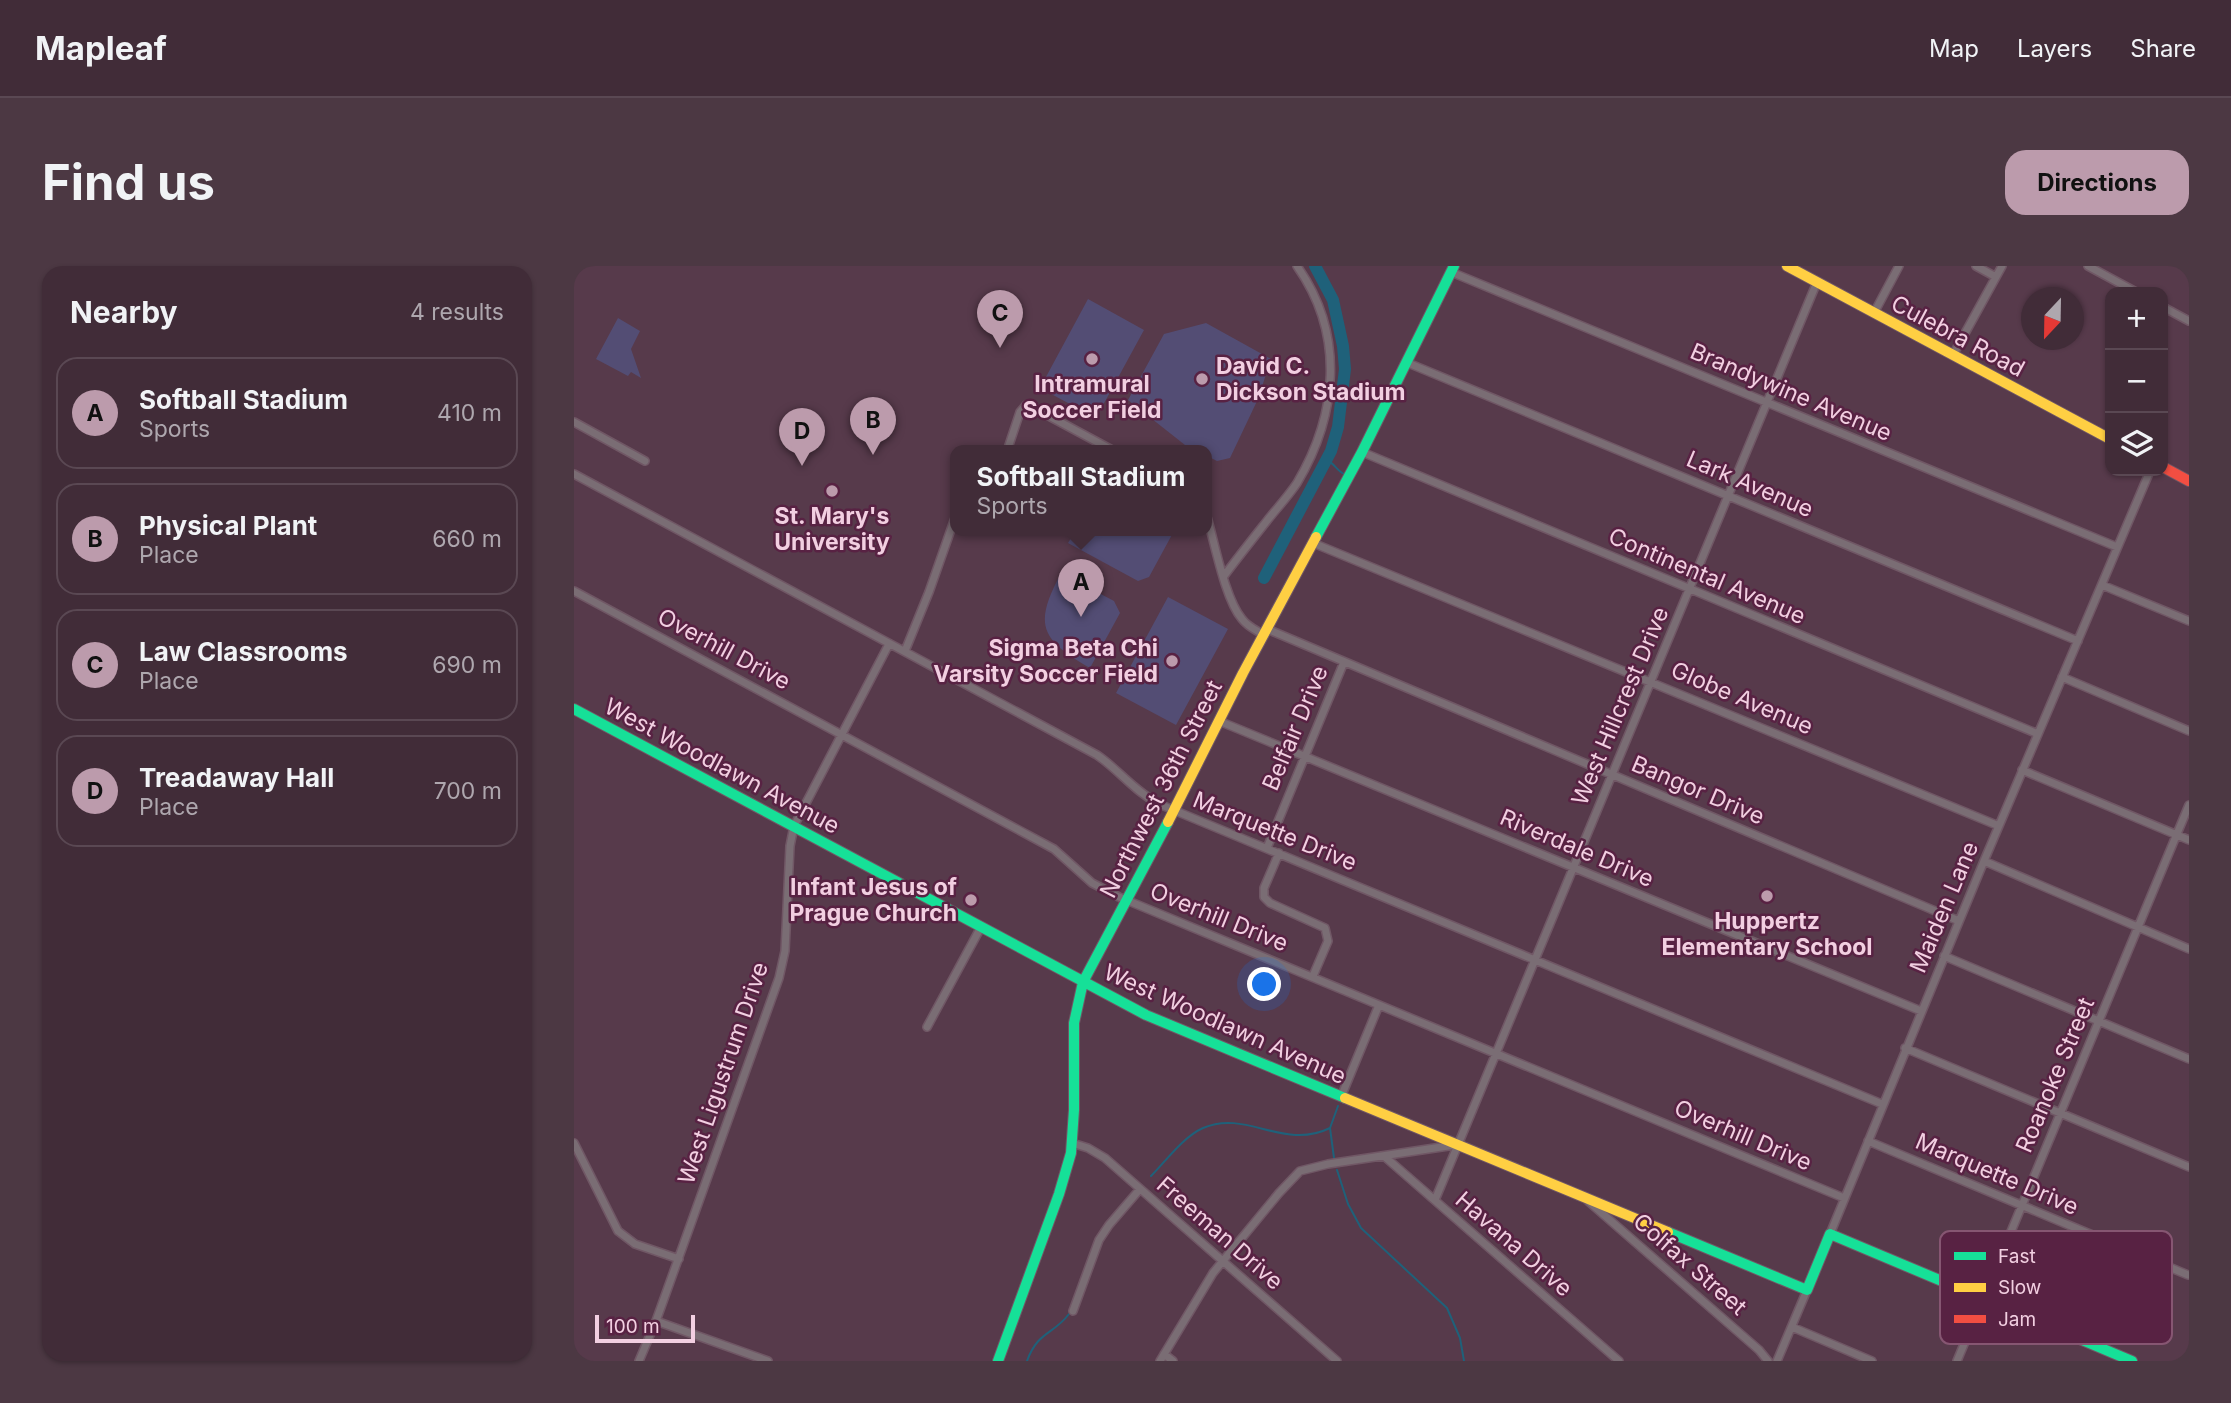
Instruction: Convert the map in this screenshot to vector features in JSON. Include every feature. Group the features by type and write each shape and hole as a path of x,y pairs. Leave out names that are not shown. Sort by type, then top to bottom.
{"street":[{"path":"1224,576 1296,485 1315,449 1324,422 1331,388 1327,332 1308,281 1297,266"},
{"path":"1874,313 1899,266"},
{"path":"1976,266 1996,276"},
{"path":"1953,355 2002,266"},
{"path":"2088,266 2127,287"},
{"name":"Culebra Road","path":"1792,267 2105,436"},
{"name":"Northwest 36th Street","path":"999,1361 1062,1187 1072,1143 1073,1022 1083,982 1362,452 1453,269"},
{"name":"Brandywine Avenue","path":"1453,269 2117,547"},
{"name":"West Hillcrest Drive","path":"1435,1200 1817,282"},
{"path":"2168,310 2189,321"},
{"name":"Lark Avenue","path":"1408,363 2078,641"},
{"path":"1009,445 1020,412 1026,405 1103,445"},
{"path":"574,422 645,461"},
{"name":"Continental Avenue","path":"1362,452 2038,734"},
{"path":"2168,470 2189,481"},
{"name":"Marquette Drive","path":"574,474 1097,755 1136,790 1173,810 1882,1104"},
{"name":"Maiden Lane","path":"1777,1361 1905,1048 2148,476"},
{"path":"905,651 950,532"},
{"name":"Bangor Drive","path":"1212,534 1232,603 1250,627 1344,662 1959,920"},
{"name":"Globe Avenue","path":"1314,543 1999,826"},
{"path":"2102,585 2189,621"},
{"name":"Overhill Drive","path":"574,591 1054,849 1092,883 1125,900 1844,1198"},
{"name":"West Ligustrum Drive","path":"639,1361 679,1259 782,967 790,846 794,826 889,643"},
{"name":"Belfair Drive","path":"1267,848 1344,662"},
{"path":"2062,677 2189,731"},
{"name":"West Woodlawn Avenue","path":"574,709 1146,1015 1807,1290"},
{"name":"Riverdale Drive","path":"1219,721 1921,1011"},
{"path":"2022,770 2189,841"},
{"name":"Roanoke Street","path":"2011,1231 2189,805"},
{"path":"1279,853 1264,888 1264,897 1270,903 1325,928 1328,941 1313,976"},
{"path":"1984,861 2189,949"},
{"path":"927,1027 981,927"},
{"path":"1944,956 2189,1059"},
{"path":"1341,1097 1379,1004"},
{"path":"1905,1048 2189,1167"},
{"name":"Marquette Drive","path":"1868,1141 2084,1231"},
{"path":"574,1143 618,1231 635,1244 679,1259"},
{"name":"Freeman Drive","path":"1072,1143 1096,1152 1337,1361"},
{"path":"1173,1361 1162,1357 1223,1260 1300,1171 1328,1164 1457,1145"},
{"name":"Havana Drive","path":"1384,1156 1619,1361"},
{"path":"1073,1311 1098,1240 1140,1189"},
{"name":"Colfax Street","path":"1585,1198 1759,1350 1768,1361"},
{"path":"1830,1234 1940,1280"},
{"path":"656,1321 768,1361"},
{"path":"1792,1327 1872,1361"},
{"name":"Roanoke Street","path":"1957,1361 1964,1344"},
{"path":"2092,1344 2132,1361"}],"shaded area":[{"name":"Intramural Soccer Field","path":"1088,299 1144,330 1096,418 1040,388"},
{"path":"618,318 640,331 631,349 641,378 631,372 628,376 596,359"},
{"name":"David C. Dickson Stadium","path":"1206,323 1271,359 1258,399 1230,458 1217,461 1212,458 1212,445 1185,445 1128,400 1164,334"},
{"path":"1072,536 1171,536 1149,577 1138,581 1068,543"},
{"path":"1061,573 1114,601 1120,613 1090,668 1060,648 1046,629 1047,605"},
{"name":"Sigma Beta Chi Varsity Soccer Field","path":"1168,597 1228,629 1176,725 1116,693"}],"waterway":[{"path":"1264,578 1331,451 1338,427 1345,369 1343,346 1333,300 1315,266"},
{"path":"1327,460 1344,474"},
{"path":"1334,1158 1330,1128 1338,1106"},
{"path":"1151,1176 1189,1137 1203,1128 1219,1123 1235,1123 1297,1135 1313,1134 1330,1128"},
{"path":"1337,1170 1348,1204 1361,1228 1447,1308 1460,1338 1464,1361"},
{"path":"1027,1361 1041,1338 1069,1314"}],"traffic: fast":[{"path":"1316,537 1362,452 1454,266"},
{"path":"574,709 1146,1015 1345,1098"},
{"path":"998,1361 1059,1194 1071,1153 1074,1023 1083,982 1168,822"},
{"path":"1668,1232 1807,1290 1830,1234 1940,1280"},
{"path":"2092,1344 2132,1361"}],"traffic: slow":[{"path":"1787,266 2105,436"},
{"path":"1168,822 1243,673 1316,537"},
{"path":"1345,1098 1668,1232"}],"traffic: jam":[{"path":"2168,470 2189,481"}],"place":[{"name":"Law Classrooms","path":"1000,348"},
{"name":"Intramural Soccer Field","path":"1092,359"},
{"name":"David C. Dickson Stadium","path":"1202,379"},
{"name":"Physical Plant","path":"873,455"},
{"name":"Treadaway Hall","path":"802,466"},
{"name":"St. Mary's University","path":"832,491"},
{"name":"Softball Stadium","path":"1081,617"},
{"name":"Sigma Beta Chi Varsity Soccer Field","path":"1172,661"},
{"name":"Huppertz Elementary School","path":"1767,896"},
{"name":"Infant Jesus of Prague Church","path":"971,900"}]}
